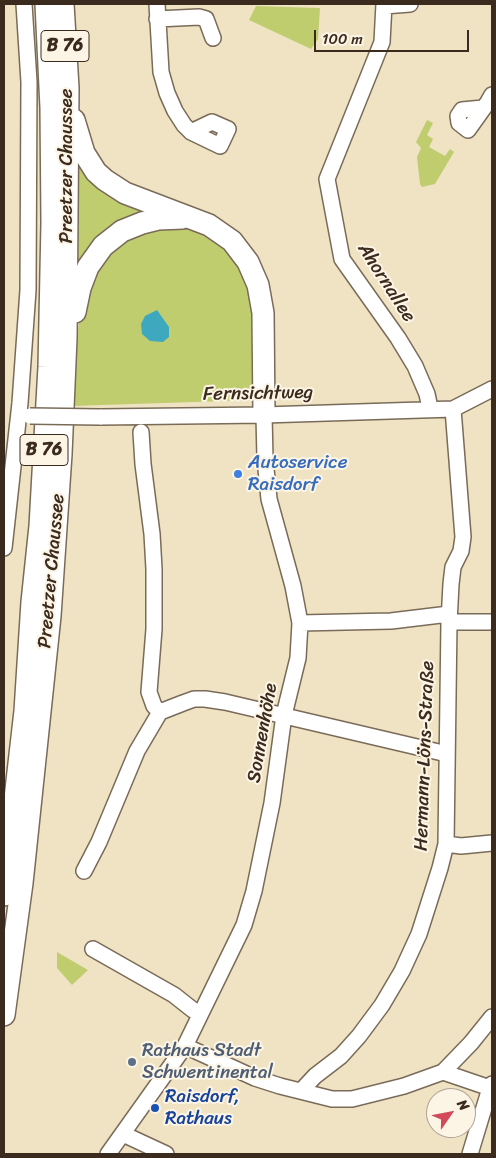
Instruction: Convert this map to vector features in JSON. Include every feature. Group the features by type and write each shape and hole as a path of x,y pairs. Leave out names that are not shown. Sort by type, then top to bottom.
{"highway":[{"name":"Preetzer Chaussee","path":"4,895 25,711 32,602 40,526 49,368 52,213 51,108 46,4"},
{"name":"Preetzer Chaussee","path":"4,1015 22,883 50,616 61,454 66,338 68,88 63,4"},
{"name":"B 76","path":"68,88 80,142 84,153 96,172 125,193 209,225 232,242 248,262 258,285 263,313 264,415"},
{"name":"B 76","path":"66,338 72,325 80,288 88,267 103,246 122,231 142,222 167,218 191,218"}],"street":[{"path":"4,542 24,416 28,290 30,82 24,4"},
{"path":"384,5 410,4"},
{"name":"Ahornallee","path":"384,5 382,42 327,179 342,259 398,338 415,366 427,394 430,408"},
{"path":"191,132 184,125 167,93 161,72 157,11 206,19 214,38"},
{"path":"483,108 492,95"},
{"name":"Fernsichtweg","path":"24,416 264,415 453,408 492,389"},
{"name":"Hermann-Löns-Straße","path":"301,1091 315,1076 341,1056 359,1036 382,1005 402,971 419,934 434,892 446,844 449,618 453,567 461,551 463,538 453,408"},
{"name":"Sonnenhöhe","path":"108,1154 185,1046 244,925 254,891 272,803 284,715 298,658 300,623 293,586 269,500 265,459 264,415"},
{"path":"141,432 154,569 154,629 149,692 154,706 160,712"},
{"path":"300,623 449,618 492,622"},
{"path":"84,871 102,835 137,752 160,712 194,699 205,699 284,715 447,754"},
{"path":"446,844 461,846 492,843"},
{"path":"93,949 174,995 200,1014"},
{"path":"185,1046 255,1078 332,1098 352,1099 404,1086 443,1072 492,1018"},
{"path":"443,1072 491,1086 470,1154"},
{"path":"123,1134 166,1154"}],"green space":[{"path":"256,6 320,8 318,39 311,49 249,20"},
{"path":"427,120 433,123 427,135 433,139 429,147 445,156 450,149 454,152 435,184 422,187 417,157 421,148 416,142"},
{"path":"78,155 154,215 75,280"},
{"path":"169,224 201,230 227,246 246,273 256,311 256,400 73,406 76,343 84,291 119,239"},
{"path":"57,952 88,970 72,985 57,968"}],"water":[{"path":"157,310 169,327 169,337 163,342 150,341 142,334 141,324 145,316"}],"place":[{"name":"Autoservice Raisdorf","path":"238,474"},
{"name":"Rathaus Stadt Schwentinental","path":"132,1062"},
{"name":"Raisdorf, Rathaus","path":"155,1108"}]}
